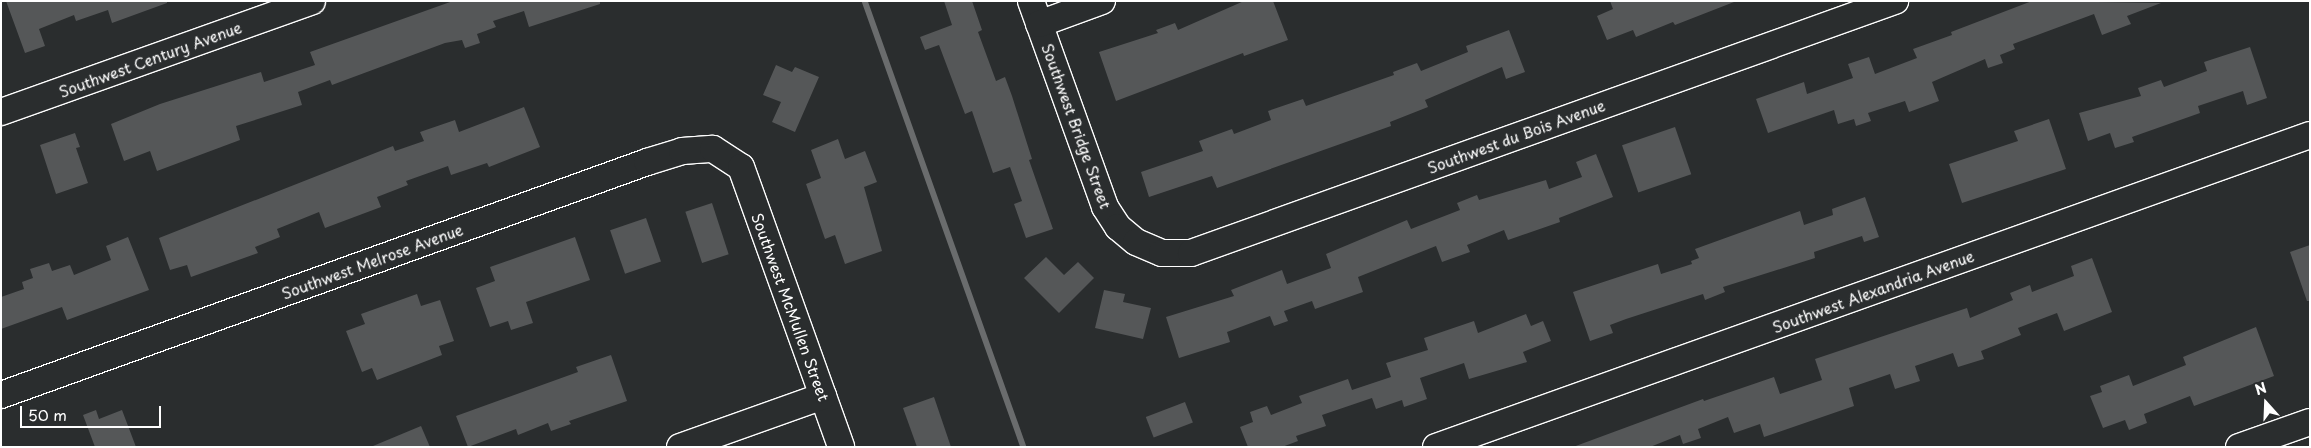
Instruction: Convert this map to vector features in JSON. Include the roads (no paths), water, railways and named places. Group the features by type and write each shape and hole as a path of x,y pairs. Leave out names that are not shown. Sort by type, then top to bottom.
{"street":[{"path":"1035,12 1102,1"},
{"name":"Southwest du Bois Avenue","path":"1136,242 1162,253 1191,252 1895,1"},
{"name":"Southwest Century Avenue","path":"1,112 305,3"},
{"name":"Southwest Bridge Street","path":"1035,12 1105,207 1118,227 1136,242"},
{"name":"Southwest Alexandria Avenue","path":"1436,447 2310,135"},
{"name":"Southwest Melrose Avenue","path":"1,395 673,154 713,149 741,167"},
{"name":"Southwest McMullen Street","path":"741,167 841,447"},
{"path":"680,447 823,396"},
{"path":"2239,447 2310,422"}],"waterway":[{"path":"865,1 1024,447"}]}
